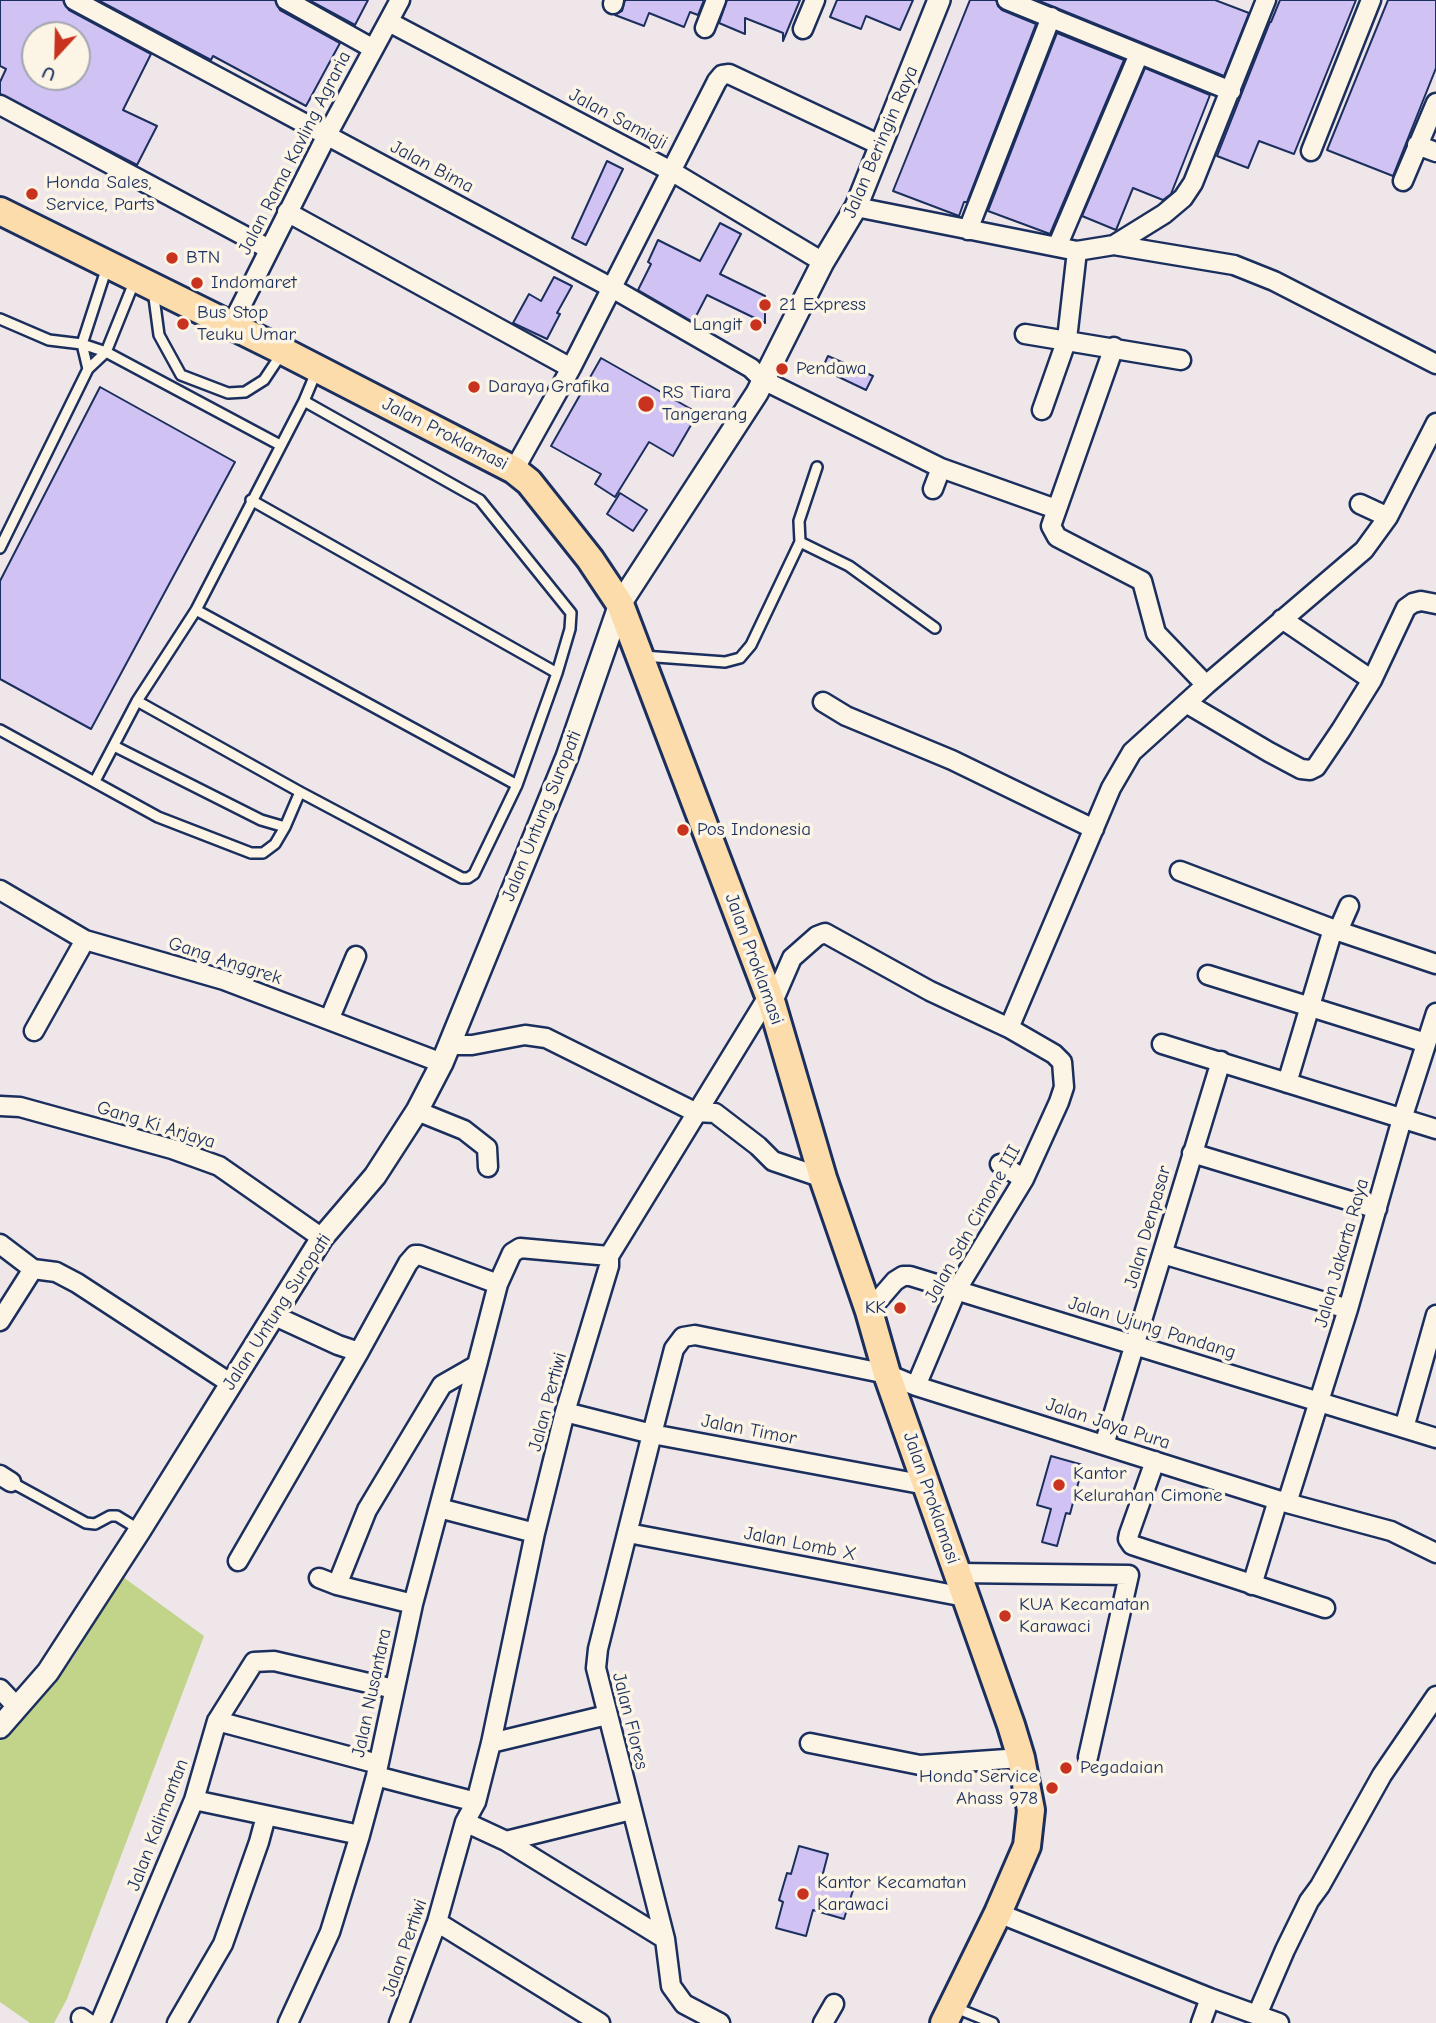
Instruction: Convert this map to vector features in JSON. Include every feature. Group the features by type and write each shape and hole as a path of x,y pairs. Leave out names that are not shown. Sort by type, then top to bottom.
{"main road":[{"name":"Jalan Proklamasi","path":"0,211 283,351 514,470 529,482 590,559 620,604 771,999 823,1178 869,1311 887,1374 1021,1758 1031,1810 1030,1830 1020,1866 948,2015"}],"street":[{"path":"286,0 372,48"},
{"name":"Jalan Rama Kavling Agraria","path":"231,326 372,48 400,0"},
{"path":"705,28 716,0"},
{"path":"803,29 815,0"},
{"name":"Jalan Beringin Raya","path":"620,604 763,380 824,262 856,207 939,0"},
{"path":"1007,0 1231,91"},
{"path":"1114,245 1164,214 1182,198 1193,183 1266,0"},
{"path":"1311,151 1371,0"},
{"name":"Jalan Bima","path":"77,1 612,288 751,369 763,380 941,468 1056,509"},
{"path":"968,230 1051,17"},
{"name":"Jalan Samiaji","path":"389,22 671,171 824,262"},
{"path":"1057,247 1139,54"},
{"path":"514,470 572,368 722,75 729,74 882,146"},
{"path":"1403,181 1436,103"},
{"path":"0,105 269,248"},
{"path":"1417,145 1436,152"},
{"path":"856,207 1077,251 1114,245 1234,265 1274,281 1436,364"},
{"path":"287,212 572,368"},
{"path":"1042,410 1068,339 1077,251"},
{"path":"1025,334 1068,339 1181,360"},
{"path":"1114,347 1051,526 1057,537 1142,581 1156,633 1206,685"},
{"path":"337,1585 367,1510 442,1385 477,1365 498,1284 512,1253 520,1248 608,1256 695,1112 771,999 792,958 817,936 825,933 930,991 1009,1028 1111,788 1132,752 1364,550 1388,517 1436,423"},
{"path":"933,489 941,468"},
{"path":"1360,504 1388,517"},
{"path":"1186,703 1269,752 1301,769 1310,770 1316,767 1329,749 1372,680 1406,608 1421,601 1436,604"},
{"name":"Jalan Untung Suropati","path":"0,1727 48,1672 322,1238 375,1176 417,1111 446,1054 567,757 620,604"},
{"path":"1282,619 1372,680"},
{"path":"823,702 846,716 952,760 1094,828"},
{"path":"1180,871 1336,930 1436,964"},
{"name":"Gang Anggrek","path":"0,890 85,940 224,980 330,1020 446,1054"},
{"path":"1287,1083 1309,1006 1336,930 1349,906"},
{"path":"34,1031 85,940"},
{"path":"330,1020 356,956"},
{"path":"1208,975 1426,1043"},
{"name":"Jalan Jakarta Raya","path":"1252,1585 1319,1401 1436,1013"},
{"name":"Jalan Sdn Cimone III","path":"916,1386 957,1289 1024,1179 1064,1087 1065,1072 1062,1062 1054,1054 1009,1028"},
{"path":"446,1054 472,1045 525,1035 546,1038 695,1112 715,1113 773,1161 823,1178"},
{"path":"1162,1044 1436,1129"},
{"name":"Jalan Denpasar","path":"1104,1446 1222,1061"},
{"name":"Gang Ki Arjaya","path":"0,1106 20,1107 147,1142 219,1166 322,1238"},
{"path":"417,1111 464,1130 487,1148 488,1167"},
{"path":"1192,1153 1377,1209"},
{"path":"999,1164 1024,1179"},
{"path":"0,1244 33,1269 66,1276 230,1384"},
{"path":"1163,1254 1348,1309"},
{"path":"238,1561 415,1255 498,1284"},
{"name":"Jalan Pertiwi","path":"405,2021 438,1922 465,1822 476,1802 535,1533 565,1412 609,1266 608,1256"},
{"path":"2,1313 33,1269"},
{"name":"Jalan Ujung Pandang","path":"869,1311 895,1281 903,1276 957,1289 1436,1438"},
{"path":"275,1315 359,1352"},
{"path":"1404,1427 1436,1315"},
{"name":"Jalan Jaya Pura","path":"695,1335 887,1374 916,1386 1282,1502 1391,1531 1436,1553"},
{"name":"Jalan Flores","path":"695,1335 683,1337 674,1349 597,1659 599,1685 664,1939 671,1986 676,1995 693,2010 715,2022"},
{"name":"Jalan Nusantara","path":"288,2023 330,1932 360,1835 413,1604 477,1365"},
{"name":"Jalan Timor","path":"565,1412 652,1434 926,1485"},
{"path":"1155,1461 1129,1534 1129,1542 1135,1548 1325,1608"},
{"path":"439,1508 535,1533"},
{"name":"Jalan Lomb X","path":"628,1532 961,1585 1129,1575 1088,1757"},
{"path":"319,1578 413,1604"},
{"name":"Jalan Kalimantan","path":"100,2023 194,1800 217,1721 254,1661 274,1661 394,1689"},
{"path":"0,1689 18,1707"},
{"path":"1257,2015 1284,1950 1309,1901 1382,1775 1436,1696"},
{"path":"491,1743 607,1715"},
{"path":"217,1721 476,1802"},
{"path":"810,1742 920,1765 1021,1758"},
{"path":"194,1800 360,1835"},
{"path":"506,1841 631,1810"},
{"path":"177,2023 223,1944 266,1816"},
{"path":"465,1822 506,1841 664,1939"},
{"path":"999,1913 1279,2023"},
{"path":"438,1922 600,2023"},
{"path":"1201,2023 1210,1998"},
{"path":"824,2023 834,2004"}],"lane":[{"path":"88,369 82,344 107,265"},
{"path":"144,284 159,335 181,375 228,393 245,392 264,380 283,351"},
{"path":"0,548 88,369 106,352 144,284"},
{"path":"0,319 49,341 82,344 106,352 280,445"},
{"path":"96,781 137,701 195,610 318,369"},
{"path":"137,701 462,878 474,874 517,785 557,673 570,629 571,613 480,500 304,401"},
{"path":"640,656 725,662 740,658 751,645 800,542 799,521 817,467"},
{"path":"251,500 557,673"},
{"path":"800,542 849,566 935,628"},
{"path":"195,610 517,785"},
{"path":"0,730 158,817 251,853 263,853 275,844 300,792"},
{"path":"114,746 261,820 285,827"},
{"path":"6,1478 86,1523 95,1524 110,1516 117,1516 140,1530"},
{"path":"948,2015 993,2023"}],"green space":[{"path":"123,1577 204,1636 67,1999 54,2023 30,2023 0,2002 0,1741 73,1658"}],"building":[{"path":"0,0 63,0 69,10 90,21 21,21 21,91 91,91 91,22 151,54 123,110 157,126 137,165 0,94 0,82 6,69 0,66"},
{"path":"98,0 275,0 280,10 340,43 306,106 213,56 211,60"},
{"path":"309,0 368,0 355,25"},
{"path":"625,0 704,0 698,15 690,12 684,27 649,13 644,26 615,15 622,11"},
{"path":"727,0 800,0 783,41 783,33 745,18 745,34 719,23"},
{"path":"837,0 913,0 900,30 866,16 861,29 830,17"},
{"path":"970,0 996,0 1002,10 1036,24 967,202 964,202 959,216 893,191"},
{"path":"1037,0 1215,0 1249,13 1224,76"},
{"path":"1280,0 1356,0 1294,154 1259,141 1248,168 1217,156"},
{"path":"1388,0 1436,0 1436,68 1393,176 1327,150"},
{"path":"1057,33 1124,60 1050,234 988,211"},
{"path":"1145,68 1210,95 1171,194 1163,200 1133,188 1116,230 1082,216"},
{"path":"607,161 623,169 586,245 572,238"},
{"path":"720,223 741,234 720,274 765,296 765,323 707,295 693,322 638,290 651,264 648,262 658,240 700,261"},
{"path":"554,277 572,286 547,339 513,323 529,294 541,301"},
{"path":"828,356 873,376 866,390 822,369"},
{"path":"601,358 698,413 673,456 649,442 615,497 595,484 601,474 551,446"},
{"path":"100,387 235,462 91,729 0,679 0,581"},
{"path":"620,493 647,510 633,531 607,514"},
{"path":"1051,1456 1083,1465 1070,1514 1066,1513 1057,1546 1042,1542 1051,1509 1037,1505"},
{"path":"799,1846 828,1854 821,1881 853,1890 844,1919 813,1910 806,1936 776,1928 783,1902 779,1900 787,1873 791,1874"}],"place":[{"name":"Honda Sales, Service, Parts","path":"32,194"},
{"name":"BTN","path":"172,258"},
{"name":"Indomaret","path":"197,283"},
{"name":"21 Express","path":"765,305"},
{"name":"Bus Stop Teuku Umar","path":"183,324"},
{"name":"Langit","path":"756,325"},
{"name":"Pendawa","path":"782,369"},
{"name":"Daraya Grafika","path":"474,387"},
{"name":"RS Tiara Tangerang","path":"646,404"},
{"name":"Pos Indonesia","path":"683,830"},
{"name":"KK","path":"900,1308"},
{"name":"Kantor Kelurahan Cimone","path":"1059,1485"},
{"name":"KUA Kecamatan Karawaci","path":"1005,1616"},
{"name":"Pegadaian","path":"1066,1768"},
{"name":"Honda Service Ahass 978","path":"1052,1788"},
{"name":"Kantor Kecamatan Karawaci","path":"803,1894"}]}
